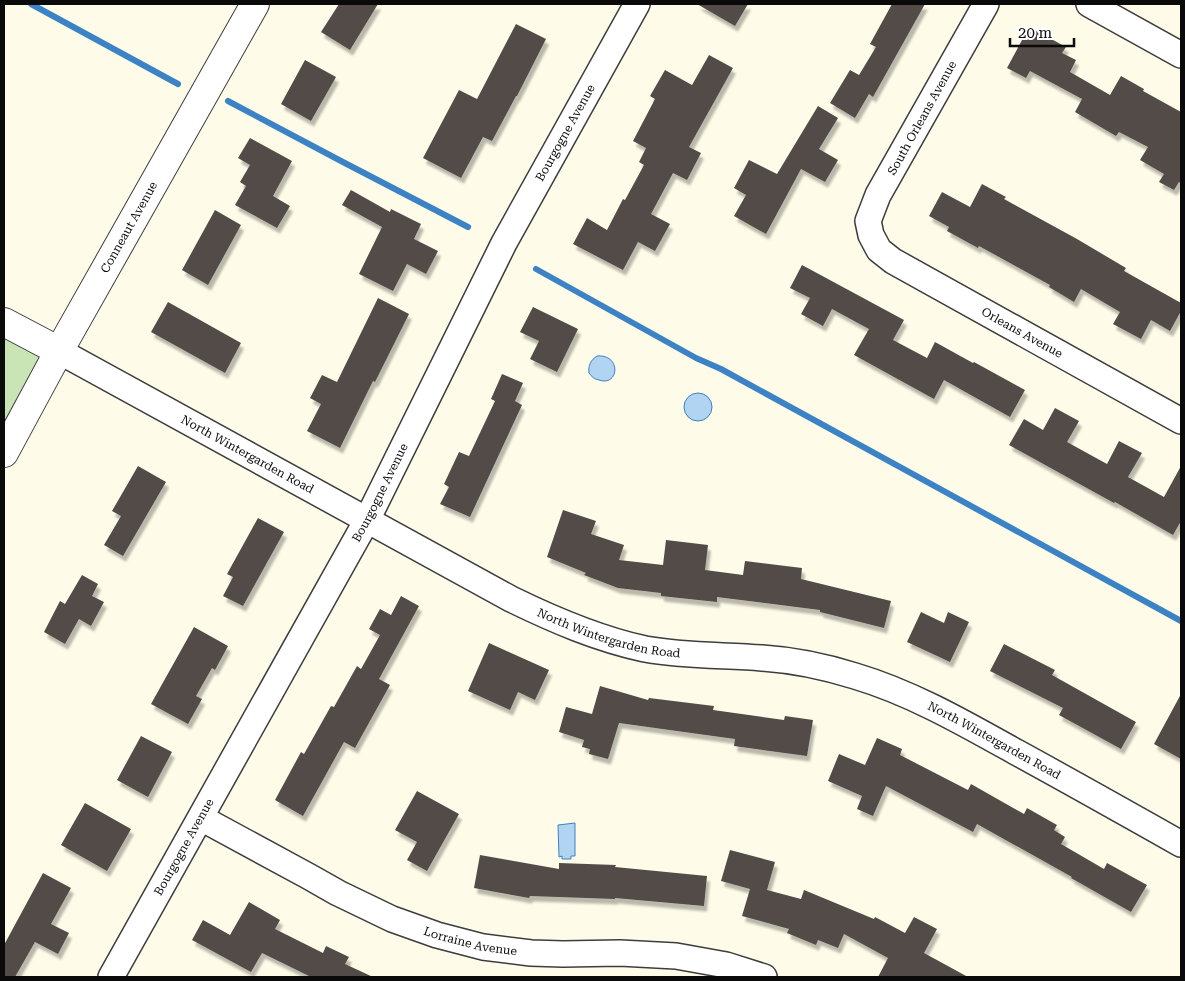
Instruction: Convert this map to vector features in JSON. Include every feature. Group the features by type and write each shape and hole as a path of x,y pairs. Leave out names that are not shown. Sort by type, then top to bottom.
{"street":[{"name":"Conneaut Avenue","path":"4,453 254,4"},
{"name":"Bourgogne Avenue","path":"112,977 367,520 504,243 637,4"},
{"name":"South Orleans Avenue","path":"871,235 868,221 878,195 986,4"},
{"path":"1089,4 1181,55"},
{"name":"Orleans Avenue","path":"871,235 879,250 893,261 1181,421"},
{"path":"4,322 60,351"},
{"name":"North Wintergarden Road","path":"60,351 511,599 554,620 599,637 646,649 764,658 812,665 856,676 900,692 957,719 1181,844"},
{"name":"Lorraine Avenue","path":"201,818 338,893 392,919 437,935 483,947 531,953 620,953 676,956 726,966 764,977"}],"green space":[{"path":"4,322 59,351 4,453"}],"water":[{"path":"597,356 611,360 615,370 611,379 606,381 597,380 589,373 590,363"},
{"path":"698,393 708,397 712,407 708,417 698,421 688,417 684,407 688,397"},
{"path":"575,823 575,856 571,856 571,859 562,859 562,856 559,857 558,825"}],"building":[{"path":"339,4 378,4 350,50 321,32"},
{"path":"697,4 748,4 735,26"},
{"path":"892,4 925,4 873,97 869,94 855,118 830,103 850,70 859,75 876,47 870,44"},
{"path":"516,24 546,39 492,141 483,137 461,178 423,158 459,90 477,99"},
{"path":"1029,27 1066,47 1062,53 1076,60 1070,72 1110,95 1121,76 1144,89 1143,91 1181,112 1181,183 1179,182 1174,190 1159,182 1164,174 1140,160 1148,147 1119,132 1116,136 1075,112 1082,99 1030,71 1026,78 1007,68"},
{"path":"709,55 733,68 689,147 701,153 687,180 673,173 651,214 670,224 655,251 638,242 623,270 573,244 587,218 607,230 644,165 639,162 646,148 633,141 655,99 650,96 665,70 692,85"},
{"path":"305,60 336,77 311,121 281,104"},
{"path":"818,106 838,118 819,149 838,160 825,182 801,169 766,234 734,216 746,195 734,188 749,160 777,174"},
{"path":"250,138 292,161 273,196 290,206 277,228 235,205 246,186 240,182 250,165 238,158"},
{"path":"982,184 1006,197 1004,199 1126,268 1124,271 1181,303 1181,311 1170,331 1151,320 1141,339 1113,324 1120,312 1081,289 1074,302 1049,287 1050,285 979,246 978,248 947,231 949,227 929,216 942,192 970,207"},
{"path":"351,190 390,212 391,209 421,224 414,239 438,251 426,274 407,264 393,291 359,274 382,227 342,205"},
{"path":"215,210 241,225 208,285 182,270"},
{"path":"802,265 904,320 893,340 927,358 935,342 1025,390 1010,417 944,380 934,399 854,355 869,329 832,309 823,326 801,314 810,298 790,288"},
{"path":"378,298 409,314 340,448 307,431 321,404 310,398 322,375 337,382"},
{"path":"168,302 241,343 225,373 151,332"},
{"path":"533,307 578,329 557,372 530,359 539,341 520,332"},
{"path":"502,374 523,383 515,401 522,405 470,517 440,504 449,487 444,484 459,452 469,456 495,401 491,399"},
{"path":"1055,408 1079,421 1067,442 1107,464 1119,441 1142,453 1128,477 1164,497 1181,466 1181,521 1173,535 1009,445 1024,419 1043,430"},
{"path":"138,466 166,482 123,556 104,545 121,516 112,511"},
{"path":"563,510 596,521 591,534 624,545 619,560 663,565 666,540 708,545 705,570 743,575 745,561 802,568 801,579 891,601 884,628 820,612 820,610 717,597 717,602 661,596 661,593 618,588 584,575 586,573 547,557"},
{"path":"258,518 284,532 243,606 223,596 233,577 227,574"},
{"path":"82,575 98,584 92,596 104,602 91,626 79,619 65,644 44,632 60,601 65,604"},
{"path":"401,596 419,606 379,679 390,685 355,748 344,742 303,816 275,800 301,752 304,754 331,706 334,707 357,666 361,669 380,635 369,629 380,609 391,615"},
{"path":"921,612 944,623 948,612 969,622 950,662 907,642"},
{"path":"194,627 228,646 215,670 212,668 196,696 202,699 188,724 151,704"},
{"path":"489,643 549,670 535,700 518,692 510,710 468,691"},
{"path":"1004,644 1055,670 1052,675 1136,722 1121,749 1059,715 1063,708 990,671"},
{"path":"600,686 648,700 649,698 714,706 713,710 784,720 785,716 813,720 807,756 734,746 735,739 619,723 608,759 589,754 590,749 582,747 584,740 559,732 566,707 592,714"},
{"path":"1181,694 1181,759 1154,744"},
{"path":"141,736 172,752 148,797 117,780"},
{"path":"877,738 902,749 900,755 968,790 971,784 1024,814 1027,808 1057,825 1054,830 1065,837 1061,844 1104,869 1107,863 1147,885 1131,912 977,824 973,832 886,786 873,816 857,809 862,796 828,781 839,754 865,765"},
{"path":"417,791 459,814 427,871 407,860 417,842 395,830"},
{"path":"85,803 131,829 107,871 61,845"},
{"path":"730,850 775,862 767,890 801,899 804,890 874,919 875,917 905,933 914,917 937,929 924,953 968,977 878,977 888,958 844,934 838,948 818,940 816,945 787,933 789,929 742,916 750,889 721,881"},
{"path":"480,855 559,869 559,863 616,865 615,867 707,876 704,906 615,898 530,896 529,898 474,888"},
{"path":"43,873 71,888 51,924 69,933 58,954 35,942 15,977 4,977 4,945"},
{"path":"249,902 280,920 275,929 323,953 326,946 349,957 345,964 373,977 311,977 262,953 251,972 192,940 203,920 230,935"}],"waterway":[{"path":"31,4 178,84"},
{"path":"228,101 468,227"},
{"path":"536,269 1181,621"}]}
